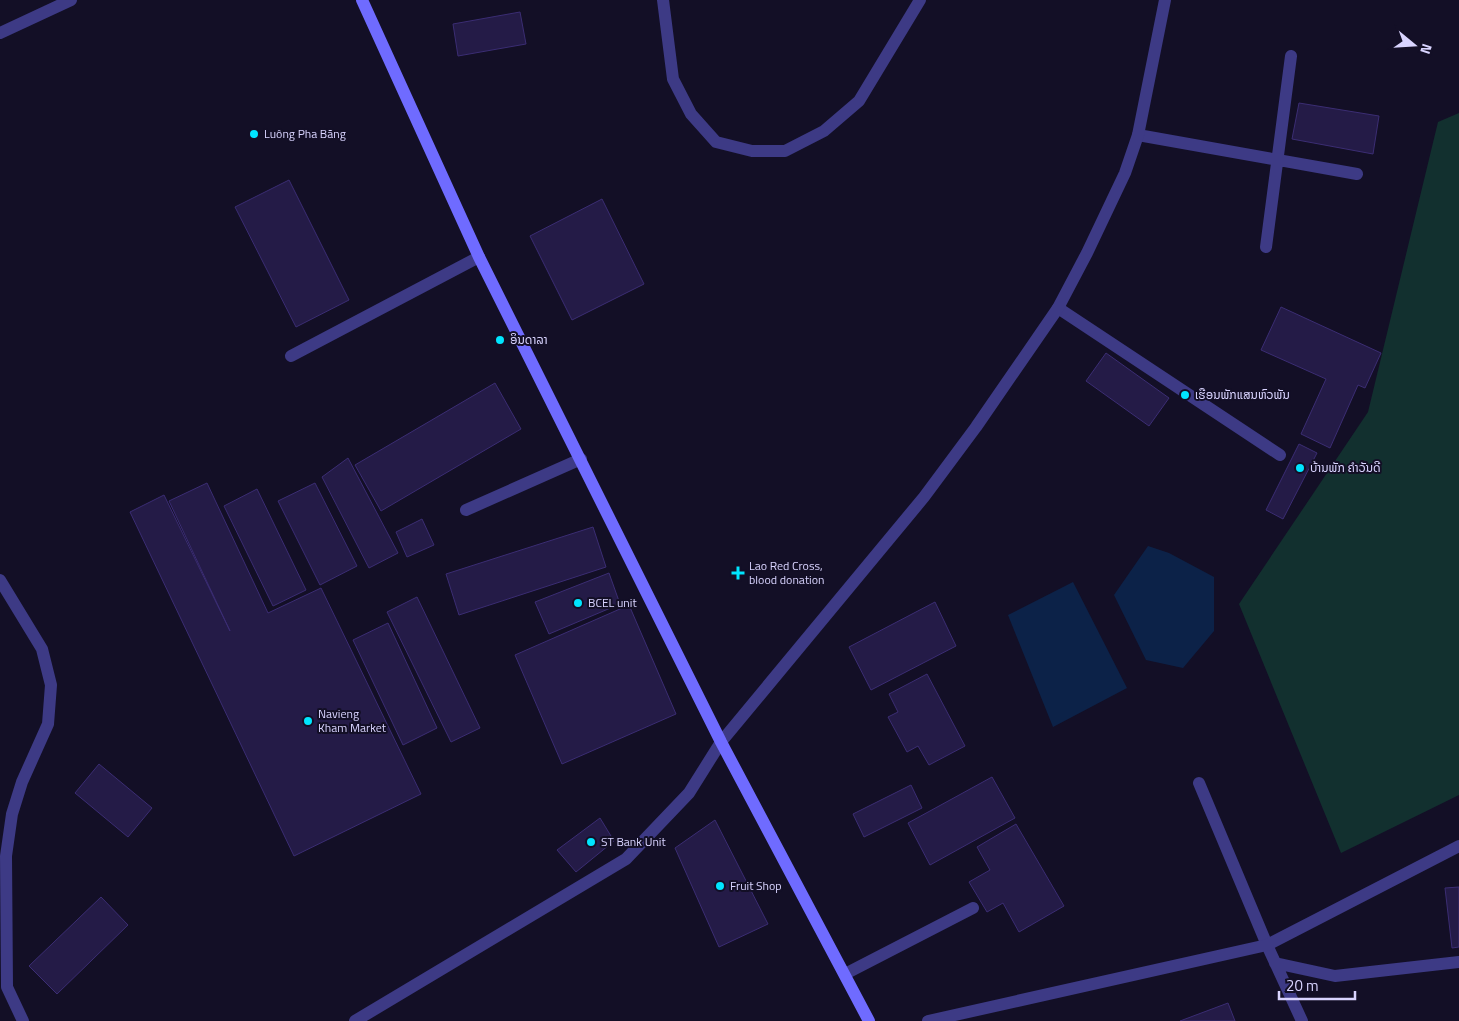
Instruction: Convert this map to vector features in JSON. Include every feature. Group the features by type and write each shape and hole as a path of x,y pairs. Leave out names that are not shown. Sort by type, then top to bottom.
{"main road":[{"path":"362,0 479,257 581,458 721,742 869,1021"}],"street":[{"path":"0,32 71,0"},
{"path":"663,0 673,80 692,114 716,142 752,151 785,150 824,131 859,101 920,0"},
{"path":"355,1021 626,859 689,793 721,742 924,497 976,427 1058,308 1087,253 1125,173 1138,135 1164,0"},
{"path":"1266,247 1291,56"},
{"path":"1138,135 1357,174"},
{"path":"291,356 479,257"},
{"path":"1058,308 1280,455"},
{"path":"466,510 581,458"},
{"path":"0,580 42,649 51,685 48,724 22,782 12,814 6,856 7,987 23,1021"},
{"path":"1199,783 1267,945 1302,1021"},
{"path":"928,1021 1267,945 1459,846"},
{"path":"845,974 973,908"},
{"path":"1275,963 1334,976 1459,962"}],"green space":[{"path":"1459,113 1459,795 1341,853 1239,604 1368,412 1438,122"}],"water":[{"path":"1148,546 1169,553 1214,577 1214,631 1183,668 1146,660 1114,595"},
{"path":"1073,582 1127,688 1053,727 1008,615"}],"building":[{"path":"520,12 526,44 458,56 453,24"},
{"path":"1299,103 1379,116 1373,154 1292,139"},
{"path":"289,180 349,300 296,327 235,207"},
{"path":"602,199 644,284 572,320 530,236"},
{"path":"1281,307 1381,353 1365,388 1358,385 1330,448 1301,434 1326,379 1261,350"},
{"path":"1106,353 1169,398 1149,426 1086,381"},
{"path":"495,383 521,429 381,511 355,465"},
{"path":"1299,444 1317,453 1283,519 1266,510"},
{"path":"348,458 398,553 369,568 322,477"},
{"name":"Navieng Kham Market","path":"207,483 268,613 321,588 421,794 294,856 130,512 164,495 230,631 169,501"},
{"path":"315,483 357,566 320,585 278,501"},
{"path":"257,489 306,590 273,606 224,506"},
{"path":"422,519 434,545 407,557 396,532"},
{"path":"593,527 606,567 459,615 446,574"},
{"name":"BCEL unit","path":"609,573 620,604 549,634 535,602"},
{"path":"417,597 480,728 451,742 387,612"},
{"path":"935,602 956,646 871,690 849,647"},
{"path":"629,605 676,714 562,764 515,655"},
{"name":"Navieng Kham Market","path":"388,623 437,728 403,745 353,640"},
{"path":"927,674 965,746 929,765 918,746 907,752 888,717 898,712 889,694"},
{"path":"99,764 152,808 128,837 75,793"},
{"path":"992,777 1015,818 930,865 908,823"},
{"path":"911,785 922,808 864,837 853,814"},
{"path":"600,818 614,841 576,872 557,850"},
{"name":"Fruit Shop","path":"715,820 768,924 719,947 675,848"},
{"path":"1016,824 1064,906 1019,932 1003,903 987,912 969,882 990,870 977,847"},
{"path":"1459,887 1459,947 1452,948 1445,888"},
{"path":"101,897 128,925 57,994 29,966"},
{"path":"1228,1003 1235,1021 1180,1021"}],"place":[{"name":"Luông Pha Băng","path":"254,134"},
{"name":"ອິນດາລາ","path":"500,340"},
{"name":"ເຮືອນພັກແສນຫົວພັນ","path":"1185,395"},
{"name":"ບ້ານພັກ ຄໍາວັນດີ","path":"1300,468"},
{"name":"Lao Red Cross, blood donation","path":"738,573"},
{"name":"BCEL unit","path":"578,603"},
{"name":"Navieng Kham Market","path":"308,721"},
{"name":"ST Bank Unit","path":"591,842"},
{"name":"Fruit Shop","path":"720,886"}]}
